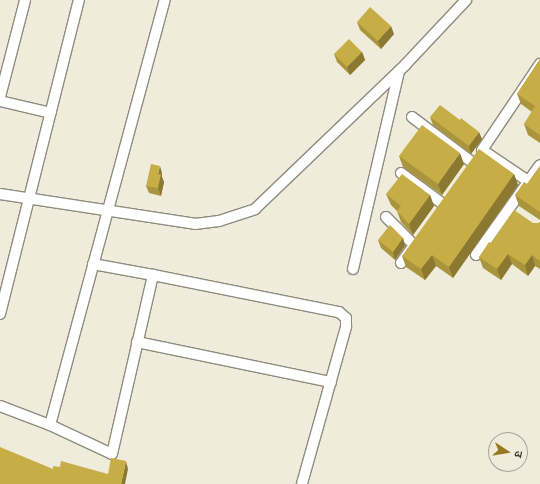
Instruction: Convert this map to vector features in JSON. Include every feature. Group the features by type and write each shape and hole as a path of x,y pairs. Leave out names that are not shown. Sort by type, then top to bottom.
{"street":[{"path":"0,97 25,0"},
{"path":"0,314 79,0"},
{"path":"50,425 165,0"},
{"path":"0,194 195,224 219,221 255,209 399,71 466,0"},
{"path":"412,117 471,166 540,64"},
{"path":"353,269 399,71"},
{"path":"0,101 51,113"},
{"path":"482,150 528,181"},
{"path":"476,255 512,210 528,181 540,164"},
{"path":"401,173 443,204"},
{"path":"386,217 416,242 401,263"},
{"path":"93,264 339,312 346,318 346,328 302,484"},
{"path":"0,406 50,425 112,454 153,275"},
{"path":"137,342 330,382"}],"building":[{"path":"370,7 391,26 378,41 357,22"},
{"path":"349,39 362,52 347,67 334,54"},
{"path":"540,59 540,135 524,124 535,106 517,94"},
{"path":"440,105 460,120 461,118 479,132 469,146 430,117"},
{"path":"422,125 460,153 438,184 399,156"},
{"path":"479,149 514,174 449,267 432,255 421,269 402,256"},
{"path":"151,164 160,166 158,174 161,174 158,188 146,186"},
{"path":"540,166 540,212 515,195 524,182 527,184"},
{"path":"402,174 430,195 409,224 397,211 401,206 386,194"},
{"path":"514,210 533,223 540,222 540,261 532,255 525,265 508,254 497,269 479,257 489,242 491,243"},
{"path":"390,225 403,238 393,252 378,240"},
{"path":"0,447 53,469 53,466 60,467 61,461 108,474 111,458 126,461 121,484 0,484"}]}
